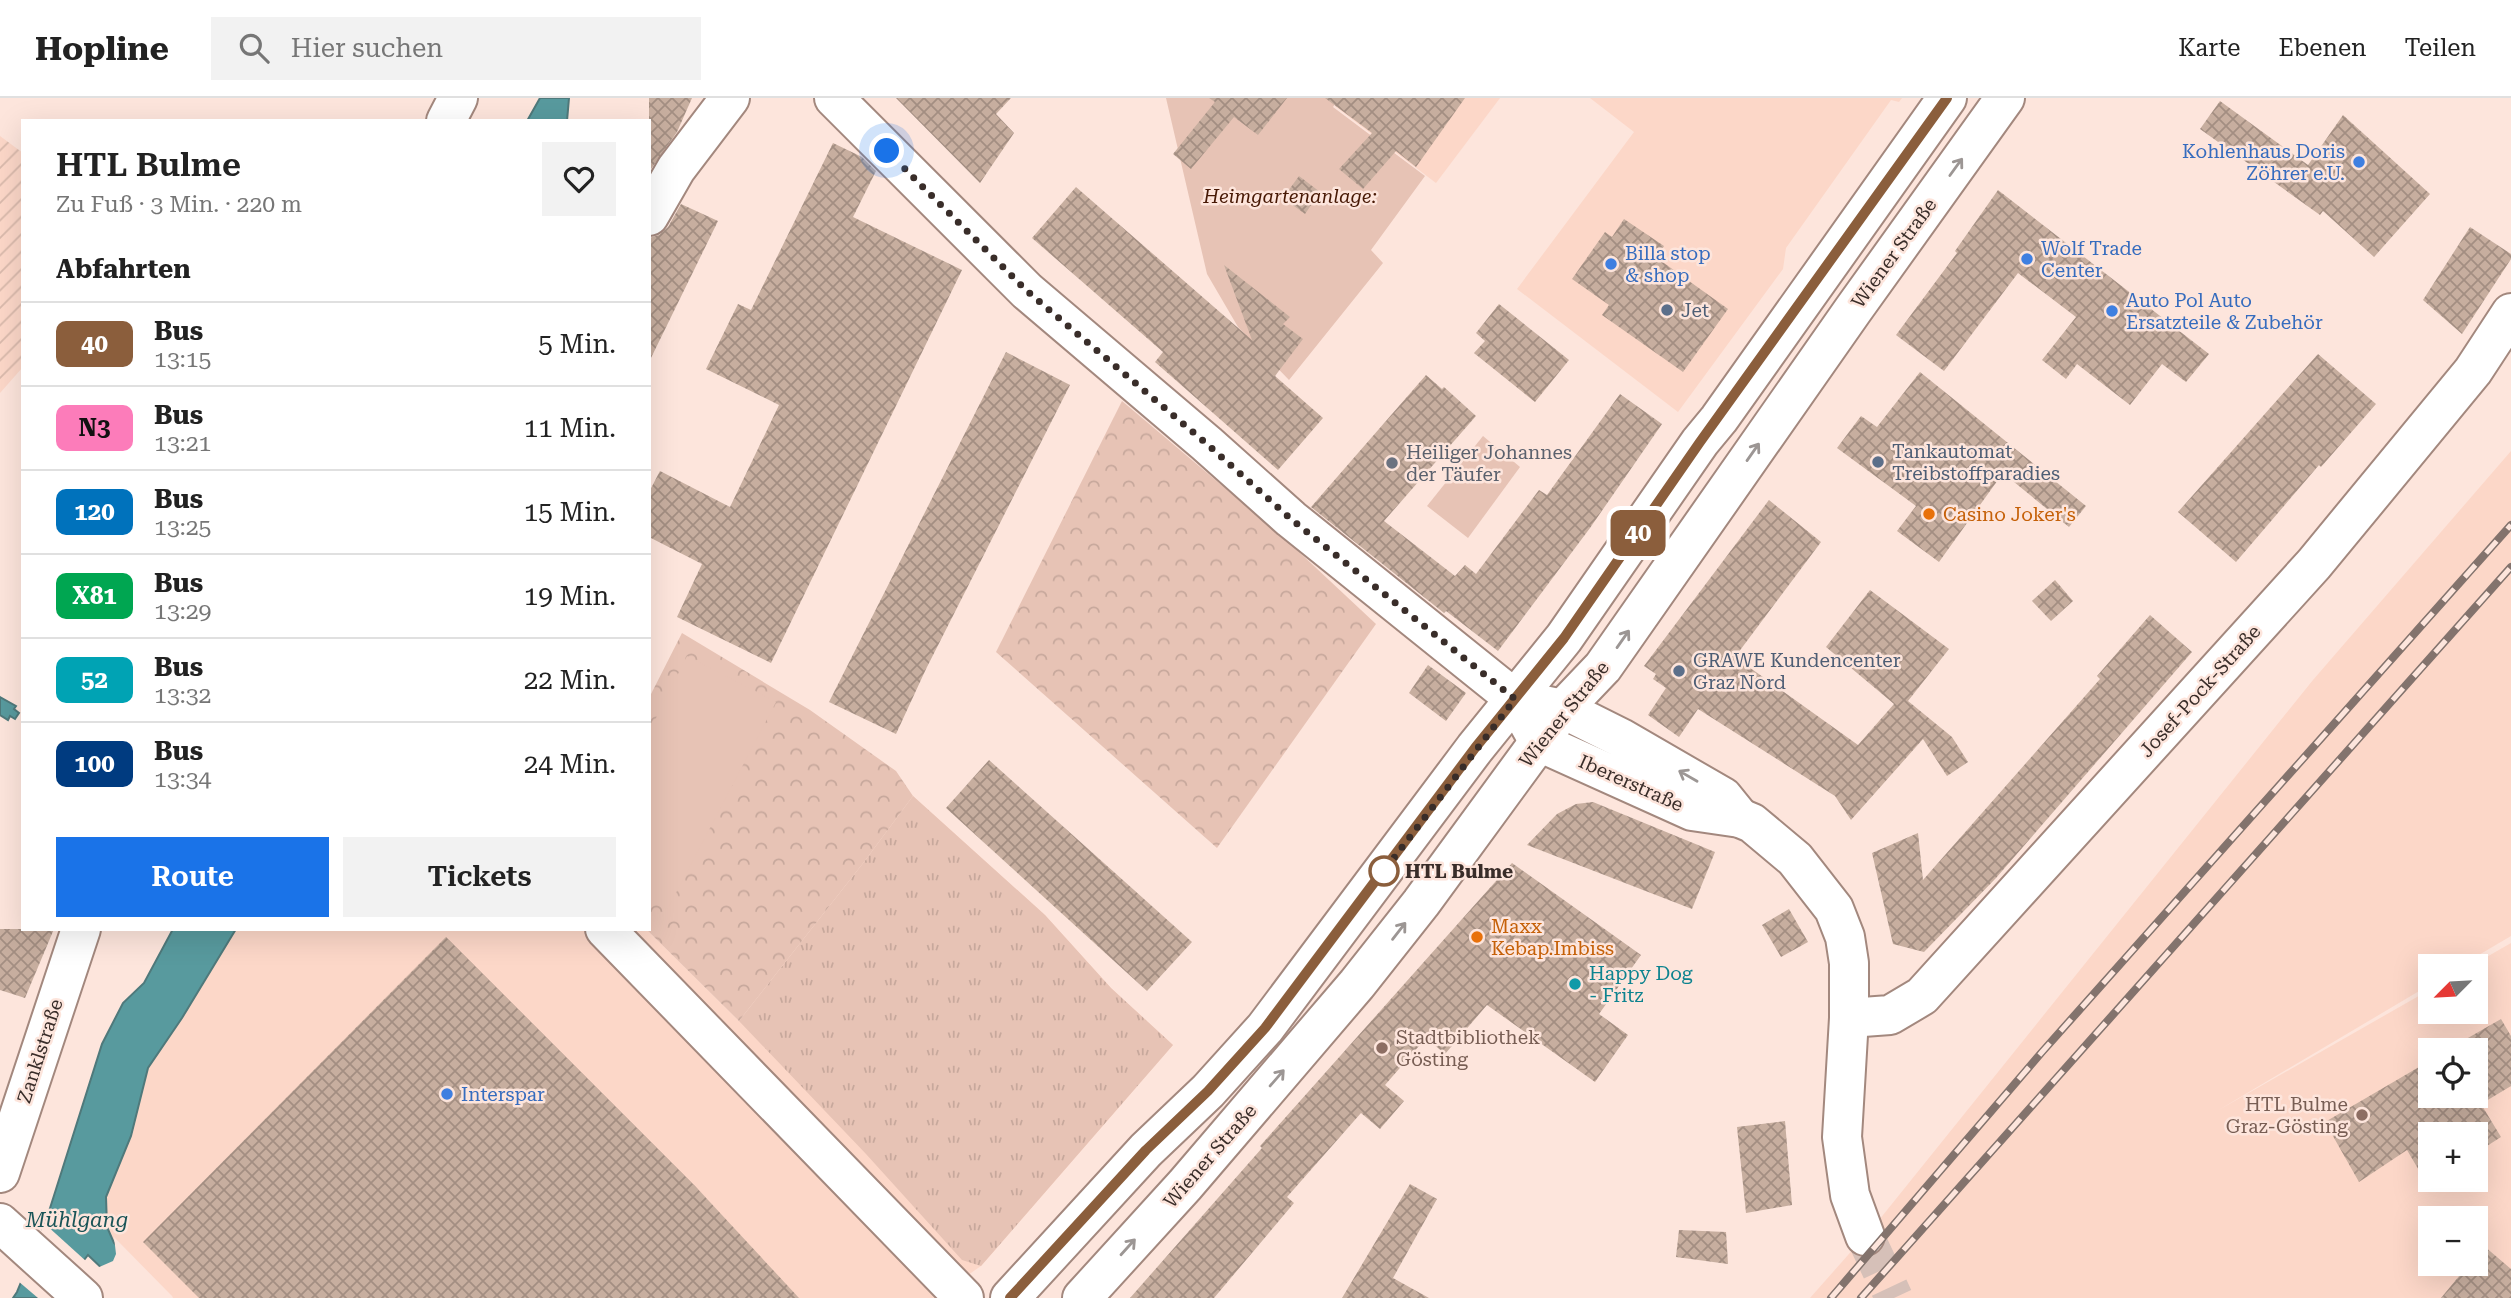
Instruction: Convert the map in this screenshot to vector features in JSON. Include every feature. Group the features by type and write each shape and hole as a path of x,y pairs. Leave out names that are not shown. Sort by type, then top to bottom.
{"street":[{"path":"447,119 458,98"},
{"path":"651,213 676,169 730,98"},
{"path":"834,98 1012,276 1291,519 1515,699 1539,742"},
{"path":"1010,1298 1146,1150 1208,1091 1265,1028 1569,632 1700,442 1947,98"},
{"name":"Wiener Straße","path":"1082,1298 1185,1185 1357,984 1563,709 1603,667 1837,332 2005,98"},
{"name":"Josef-Pock-Straße","path":"1849,1018 1890,1015 1922,996 2314,564 2473,371 2511,313"},
{"name":"Ibererstraße","path":"1515,699 1563,709 1621,738 1723,797 1740,818"},
{"name":"Ibererstraße","path":"1539,742 1692,811 1740,818 1752,823 1795,859 1834,909 1845,937 1849,963 1849,1018 1842,1137 1850,1195 1865,1236"},
{"name":"Zanklstraße","path":"0,1173 80,931"},
{"path":"608,931 964,1298"},
{"path":"0,1223 78,1292"}],"shaded area":[{"path":"1340,98 1500,98 1436,183 1335,106"},
{"path":"1590,98 1902,98 1899,102 1891,100 1786,248 1783,269 1678,412 1517,289 1634,132"},
{"path":"0,136 21,152 21,369 0,393"},
{"path":"2511,451 2511,936 2480,954 2418,954 2418,992 2217,1111 2418,996 2418,1024 2488,1024 2488,956 2511,943 2511,1298 1810,1298 1879,1220 2313,680"},
{"path":"913,796 1045,915 1111,988 1173,1045 981,1266 952,1286 945,1298 169,1298 114,1243 107,1227 106,1197 131,1136 148,1068 235,931 648,931 739,1021"}],"green space":[{"name":"Heimgartenanlage:","path":"1166,98 1339,98 1333,107 1425,176 1371,250 1383,263 1289,380 1238,327 1207,274"},
{"path":"1122,401 1283,537 1376,624 1217,848 996,652"},
{"path":"1483,436 1520,467 1468,538 1427,506"},
{"path":"682,633 810,710 896,771 913,796 739,1021 648,931 651,931 651,694"},
{"path":"687,656 776,702 667,910 651,900 651,728"},
{"path":"913,796 1045,915 1111,988 1173,1045 981,1266 962,1260 866,1154 739,1021"}],"water":[{"path":"540,98 569,98 567,119 528,119"},
{"path":"0,697 16,706 14,709 19,713 15,719 10,716 8,720 0,715"},
{"name":"Mühlgang","path":"172,931 235,931 148,1068 131,1136 106,1197 107,1227 114,1243 169,1298 133,1298 88,1255 54,1298 13,1298 45,1224 102,1044 123,1003 144,983"}],"pier":[{"path":"45,1224 87,1262 59,1298 38,1298 18,1281 33,1244"},
{"path":"114,1237 173,1298 128,1298 97,1268 113,1261 116,1254"}],"building":[{"path":"649,98 692,98 677,132 651,169 651,119"},
{"path":"896,98 1011,98 996,114 1014,133 980,183"},
{"path":"1209,98 1287,98 1258,135 1234,117 1191,169 1173,154 1215,102"},
{"path":"1325,98 1465,98 1416,167 1396,151 1363,189 1339,169 1372,133"},
{"path":"2220,101 2308,165 2343,115 2430,194 2374,257 2323,211 2320,215 2200,129"},
{"path":"833,143 862,157 876,171 853,217 962,270 771,663 677,617 702,564 651,538 651,488 660,471 730,507 779,405 706,369 738,304 751,310"},
{"path":"1299,176 1320,192 1305,214 1283,198"},
{"path":"1076,187 1252,340 1224,265 1290,317 1283,324 1303,339 1275,376 1323,418 1278,470 1155,362 1163,352 1032,238"},
{"name":"Auto Pol Auto Ersatzteile & Zubehör","path":"1998,190 2209,354 2186,382 2162,364 2130,405 2077,364 2066,379 2042,360 2076,317 2018,273 1944,371 1896,335 1957,253 1955,251"},
{"path":"681,204 718,221 651,358 651,237 659,235 668,227"},
{"path":"1624,219 1664,246 1657,258 1728,309 1683,372 1602,315 1609,305 1572,279 1605,232 1612,237"},
{"path":"2470,227 2511,254 2511,259 2462,334 2423,300"},
{"path":"1499,304 1569,360 1535,402 1474,353 1485,341 1476,333"},
{"path":"1006,352 1070,385 926,669 896,734 829,702"},
{"path":"2318,354 2376,404 2321,467 2319,465 2236,562 2178,512"},
{"path":"1920,372 2086,506 2069,527 2003,473 1939,562 1897,531 1916,506 1837,448 1861,416 1877,427"},
{"path":"1426,375 1442,389 1444,387 1476,416 1384,521 1455,576 1465,565 1476,574 1539,490 1547,495 1620,394 1662,424 1590,528 1498,651 1446,611 1444,613 1311,507"},
{"path":"1769,500 1821,542 1735,657 1858,745 1894,704 1826,647 1870,590 1949,649 1908,701 1952,737 1968,762 1947,776 1923,739 1851,820 1835,796 1698,709 1679,737 1648,715 1666,688 1653,679 1656,674 1644,666"},
{"path":"2055,580 2073,601 2051,621 2032,601"},
{"path":"2150,615 2192,652 1996,878 1924,952 1893,944 1872,853 1918,833 1923,880 2100,679 2097,676"},
{"path":"1428,665 1466,693 1446,721 1409,693"},
{"path":"989,760 1192,942 1147,991 946,808"},
{"path":"1593,802 1715,852 1692,909 1527,845 1557,814 1576,804"},
{"path":"1512,863 1641,955 1599,1014 1628,1035 1595,1082 1487,1005 1445,1054 1426,1038 1385,1085 1404,1101 1380,1129 1361,1113 1287,1197 1294,1203 1214,1298 1130,1298 1262,1148 1260,1146"},
{"path":"1789,909 1808,942 1781,957 1762,925"},
{"path":"0,929 53,931 25,998 0,990"},
{"name":"Interspar","path":"446,937 695,1186 799,1298 199,1298 143,1242"},
{"path":"2501,1019 2511,1036 2511,1086 2488,1100 2488,1038 2468,1038"},
{"path":"2418,1068 2418,1108 2483,1108 2501,1137 2488,1145 2488,1122 2418,1122 2418,1169 2407,1150 2359,1182 2325,1122"},
{"path":"1785,1121 1792,1205 1746,1213 1737,1127"},
{"path":"1410,1184 1437,1199 1393,1278 1429,1298 1342,1298"},
{"path":"1679,1230 1726,1232 1728,1264 1676,1257"},
{"path":"2488,1249 2511,1269 2511,1298 2441,1298 2459,1276 2488,1276"}],"tunnel":[{"path":"1865,1236 1894,1298"}],"railway":[{"path":"1831,1298 2042,1052 2511,525"},
{"path":"1861,1298 2511,567"}],"bus line":[{"name":"40","path":"1010,1298 1146,1150 1208,1091 1265,1028 1475,748 1564,638 1700,442 1947,98"}],"place":[{"name":"Kohlenhaus Doris Zöhrer e.U.","path":"2359,162"},
{"name":"Wolf Trade Center","path":"2027,259"},
{"name":"Billa stop & shop","path":"1611,264"},
{"name":"Jet","path":"1667,310"},
{"name":"Auto Pol Auto Ersatzteile & Zubehör","path":"2112,311"},
{"name":"Tankautomat Treibstoffparadies","path":"1878,462"},
{"name":"Heiliger Johannes der Täufer","path":"1392,463"},
{"name":"Casino Joker's","path":"1929,514"},
{"name":"GRAWE Kundencenter Graz Nord","path":"1679,671"},
{"name":"HTL Bulme","path":"1384,871"},
{"name":"Maxx Kebap.Imbiss","path":"1477,937"},
{"name":"Happy Dog - Fritz","path":"1575,984"},
{"name":"Stadtbibliothek Gösting","path":"1382,1048"},
{"name":"Interspar","path":"447,1094"},
{"name":"HTL Bulme Graz-Gösting","path":"2362,1115"}],"route":[{"path":"887,151 1027,291 1291,519 1515,699 1475,748 1384,871"}]}
